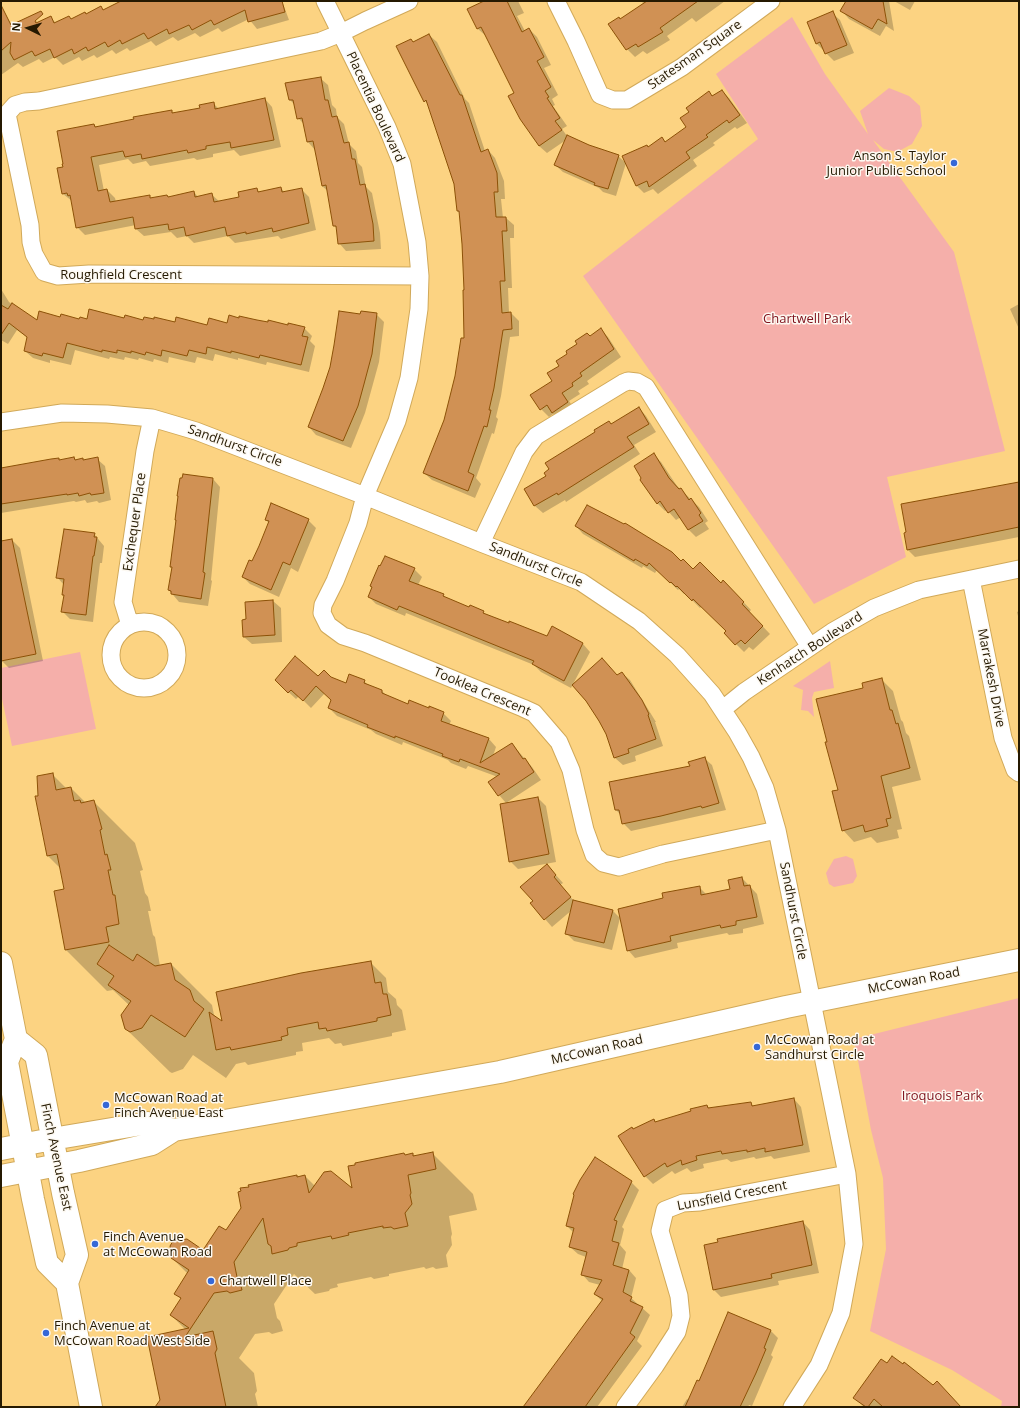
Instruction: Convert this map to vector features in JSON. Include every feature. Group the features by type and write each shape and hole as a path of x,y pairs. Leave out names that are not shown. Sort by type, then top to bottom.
{"main road":[{"name":"McCowan Road","path":"1,1176 57,1164 79,1161 152,1144 174,1130 500,1072 812,1002 1019,960"},
{"path":"1,963 16,1039 7,1062 22,1145 47,1263 67,1283 91,1407"},
{"name":"Finch Avenue East","path":"16,1039 36,1055 57,1164 77,1255 67,1283"},
{"name":"McCowan Road","path":"1,1149 148,1123 174,1130"}],"street":[{"name":"Placentia Boulevard","path":"325,1 387,127 402,164 416,236 420,276 419,309 409,378 397,421 365,496"},
{"path":"341,34 365,21 409,1"},
{"name":"Statesman Square","path":"556,1 600,95 613,100 627,100 682,67 771,1"},
{"name":"Roughfield Crescent","path":"341,34 314,42 15,105 7,114 30,225 31,242 34,254 44,272 58,276 89,274 420,276"},
{"name":"Sandhurst Circle","path":"481,543 524,452 536,436 623,383 628,381 637,382 646,387 650,393 810,647"},
{"name":"Sandhurst Circle","path":"1,422 62,414 107,414 152,418 196,430 581,582 639,621 677,655 712,694 723,709 751,757 765,788 777,830 847,1174 854,1244 841,1313 819,1365 792,1407"},
{"name":"Exchequer Place","path":"130,624 123,602 145,451 152,418"},
{"name":"Tooklea Crescent","path":"365,496 358,523 335,580 323,605 322,613 328,625 343,636 379,649 516,705 534,714 559,742 571,770 585,830 594,855 603,863 619,867 663,854 777,830"},
{"name":"Kenhatch Boulevard","path":"723,709 744,692 852,620 909,593 1019,570"},
{"name":"Marrakesh Drive","path":"971,579 1002,738 1015,770 1019,773"},
{"name":"Lunsfield Crescent","path":"625,1407 655,1366 677,1332 681,1316 679,1296 660,1231 665,1210 683,1203 700,1202 847,1174"}],"green space":[{"name":"Chartwell Park","path":"792,17 825,74 868,134 860,111 889,88 909,96 920,106 922,126 912,144 897,152 884,149 873,140 954,252 1005,451 887,477 906,557 814,604 583,276 758,139 716,74"},
{"path":"80,652 96,729 12,746 1,694 1,668"},
{"path":"830,661 834,688 814,692 812,698 814,717 808,711 801,710 803,690 793,686"},
{"path":"846,856 853,859 857,876 853,883 834,887 829,884 826,873 834,859"},
{"name":"Iroquois Park","path":"1019,998 1019,1407 1001,1407 1002,1401 952,1370 870,1331 886,1249 883,1178 871,1130 854,1039"}],"building":[{"path":"121,1 282,1 285,12 248,22 245,10 214,25 211,20 192,30 189,25 169,34 167,29 148,39 144,33 122,44 120,40 108,47 105,42 88,51 86,47 74,54 72,49 54,58 50,49 35,56 32,51 14,60 10,53 11,42 1,51 1,5 11,25 41,11 43,14 35,21 36,23 51,16 54,23 69,16 71,19 85,12 86,14 101,6 103,10"},
{"path":"484,1 507,1 522,32 529,28 544,57 537,61 551,87 545,91 549,97 547,98 560,118 555,121 562,130 539,146 520,119 508,96 514,93 481,27 477,29 467,9"},
{"path":"647,1 698,1 660,28 663,32 638,47 636,44 626,50 608,24 619,17 620,19"},
{"path":"846,1 883,1 887,24 878,19 872,29 840,11"},
{"path":"833,11 847,45 825,54 820,42 816,44 807,22"},
{"path":"429,34 460,95 462,95 481,152 488,149 497,173 498,192 494,192 496,217 506,217 507,231 502,231 505,281 500,281 502,313 511,312 512,329 503,330 489,410 491,410 487,427 484,426 468,472 474,475 468,491 423,473 444,420 455,376 461,338 464,338 462,244 459,211 457,211 454,184 426,100 424,102 396,46 411,39 413,42"},
{"path":"321,77 325,100 328,100 332,117 337,116 344,143 349,142 352,159 355,159 360,185 365,184 373,224 374,241 338,244 336,226 333,226 326,185 322,186 313,141 307,142 302,118 297,119 293,100 289,100 285,83"},
{"path":"722,90 740,115 729,123 727,120 706,135 708,137 686,152 690,158 649,187 647,181 636,186 622,156 647,145 648,147 662,137 665,142 686,127 680,118 689,112 686,108 709,91 712,96"},
{"path":"265,98 274,140 231,148 230,142 206,146 206,149 188,153 187,150 142,159 141,154 125,157 123,151 91,157 98,191 107,189 110,202 150,195 150,198 167,195 168,197 194,191 195,197 212,193 214,202 239,197 238,192 257,188 258,192 281,187 282,192 302,188 309,223 273,232 272,228 246,234 246,232 227,236 225,227 186,236 184,227 169,230 168,224 135,229 133,217 76,228 70,195 68,196 67,193 62,194 57,168 63,167 63,164 57,131 94,124 95,127 134,119 133,117 172,110 172,113 200,108 199,105 214,102 215,109"},
{"path":"567,135 589,145 619,155 608,189 594,185 595,183 554,165"},
{"path":"12,303 37,320 39,311 60,317 61,314 79,319 80,317 87,319 89,309 124,318 125,315 143,320 144,317 154,319 154,317 175,322 176,317 207,325 209,318 227,323 229,315 239,318 239,316 305,327 302,336 308,337 301,365 260,355 259,358 207,347 206,354 189,350 187,356 162,350 161,356 146,352 145,355 131,351 131,353 117,350 117,353 102,350 102,352 67,343 63,358 43,353 42,356 24,351 27,337 9,323 1,335 1,305 8,309"},
{"path":"339,311 360,314 361,311 377,313 372,354 358,406 343,441 308,427 330,367"},
{"path":"601,328 614,349 580,373 582,376 572,383 573,386 562,393 568,402 552,413 547,405 540,410 530,395 552,381 547,373 559,366 556,361 567,354 566,351 577,344 575,341 587,333 590,336"},
{"path":"639,407 649,424 627,437 634,447 558,495 557,493 534,506 524,489 546,476 544,473 549,469 545,463 595,432 594,430 609,421 611,424"},
{"path":"654,453 669,478 679,489 681,488 689,500 691,498 701,513 699,515 703,521 688,530 674,509 668,513 660,501 657,504 640,480 641,478 634,466"},
{"path":"74,457 75,460 83,458 83,460 98,457 104,493 91,495 90,493 79,496 78,493 67,494 1,504 1,468 51,459 59,458 59,460"},
{"path":"183,474 213,478 203,572 205,573 201,599 171,594 171,591 168,590 172,567 170,567 176,520 177,496 180,478 182,478"},
{"path":"1019,482 1019,527 907,550 904,533 906,532 901,504"},
{"path":"271,503 309,519 290,565 283,562 271,590 242,577 249,560 252,561 269,521 265,520"},
{"path":"587,505 624,524 625,523 672,552 681,561 683,559 693,569 700,562 721,583 723,580 744,602 742,604 763,626 745,644 741,640 735,645 724,633 726,631 693,599 692,601 677,586 676,587 671,582 670,583 649,563 647,566 635,559 634,561 575,526"},
{"path":"64,529 95,533 94,537 97,537 93,556 86,615 61,612 64,595 62,595 64,579 56,578"},
{"path":"12,539 36,654 1,661 1,541"},
{"path":"385,556 415,568 409,581 444,594 443,596 469,607 470,605 484,611 483,613 509,623 509,621 547,636 552,626 583,643 564,681 532,664 534,661 399,606 397,610 368,597 372,587 370,586 379,565 380,566"},
{"path":"273,600 275,635 243,637 242,620 246,619 245,602"},
{"path":"295,656 318,676 324,670 331,677 346,683 349,674 365,680 364,683 382,690 382,693 408,704 409,700 444,712 441,721 489,738 480,763 512,743 523,759 525,758 534,772 498,796 488,782 500,774 460,759 459,762 442,756 443,754 367,727 368,725 328,708 331,700 316,686 303,701 291,690 288,693 275,680"},
{"path":"602,658 617,675 622,672 642,700 649,714 648,715 656,739 628,749 629,753 614,758 606,734 599,721 586,701 572,685"},
{"path":"882,678 890,710 892,710 896,724 898,723 910,768 881,776 891,818 886,819 888,826 865,832 863,825 842,831 832,791 838,790 825,742 827,742 816,699 863,688 862,683"},
{"path":"705,757 719,803 702,808 701,806 622,824 619,810 615,810 609,782 690,766 688,762"},
{"path":"53,773 56,790 71,787 74,801 80,800 81,803 94,800 102,829 100,830 105,855 107,854 111,870 108,870 113,895 115,895 119,924 106,927 109,942 65,950 54,891 64,889 57,854 47,856 35,796 38,796 37,776"},
{"path":"538,797 549,854 509,862 500,804"},
{"path":"547,864 556,875 554,877 571,897 544,920 530,903 533,901 520,887"},
{"path":"742,877 744,886 750,885 757,917 736,921 736,925 721,928 720,925 670,936 671,941 627,951 618,909 663,898 662,893 700,886 701,895 730,889 728,880"},
{"path":"573,900 613,910 604,943 565,934"},
{"path":"109,945 133,961 137,954 155,966 171,963 175,980 190,990 194,1001 204,1009 185,1037 151,1015 142,1028 130,1032 125,1029 121,1015 131,1001 108,985 114,976 97,964"},
{"path":"371,961 375,983 381,982 383,994 387,994 391,1015 377,1018 377,1021 327,1031 326,1028 319,1029 318,1022 287,1028 288,1035 281,1037 282,1040 231,1050 230,1047 216,1050 209,1012 222,1021 216,992 301,973"},
{"path":"794,1098 803,1145 765,1152 765,1148 747,1152 747,1150 722,1154 721,1151 696,1156 697,1160 682,1165 681,1160 667,1167 665,1163 644,1177 618,1136 632,1127 633,1129 654,1119 655,1122 691,1111 690,1109 707,1105 708,1108 751,1102 752,1106"},
{"name":"Chartwell Place","path":"433,1152 436,1169 408,1175 412,1204 405,1213 408,1226 394,1229 391,1227 383,1228 383,1226 348,1233 349,1235 332,1239 331,1236 297,1243 297,1246 289,1248 288,1250 272,1254 271,1246 268,1244 263,1218 234,1262 237,1277 242,1290 230,1293 227,1291 214,1293 185,1337 213,1331 217,1349 215,1353 226,1407 155,1407 160,1400 147,1337 189,1328 170,1315 181,1298 174,1294 189,1270 171,1258 170,1246 173,1241 187,1239 203,1250 219,1226 226,1230 241,1208 238,1192 241,1191 240,1188 249,1187 248,1185 297,1175 297,1177 305,1175 309,1193 324,1172 331,1171 352,1188 348,1166 355,1165 355,1163 404,1153 405,1155 413,1153 413,1156"},
{"path":"595,1157 632,1181 614,1220 617,1221 612,1241 619,1243 613,1265 629,1270 623,1292 632,1297 630,1301 643,1307 630,1333 635,1337 585,1407 523,1407 603,1299 594,1294 602,1280 581,1275 587,1252 569,1247 574,1228 566,1226 573,1194"},
{"path":"803,1221 812,1265 771,1274 772,1278 713,1290 704,1245 718,1242 717,1239"},
{"path":"728,1312 771,1330 764,1348 766,1349 756,1373 740,1407 685,1407 697,1380 699,1381"},
{"path":"892,1356 903,1364 904,1362 933,1385 937,1381 961,1407 883,1407 874,1399 868,1407 866,1407 853,1398 881,1359 887,1363"}],"place":[{"name":"Anson S. Taylor Junior Public School","path":"954,163"},
{"name":"McCowan Road at Sandhurst Circle","path":"757,1047"},
{"name":"McCowan Road at Finch Avenue East","path":"106,1105"},
{"name":"Finch Avenue at McCowan Road","path":"95,1244"},
{"name":"Chartwell Place","path":"211,1281"},
{"name":"Finch Avenue at McCowan Road West Side","path":"46,1333"}]}
